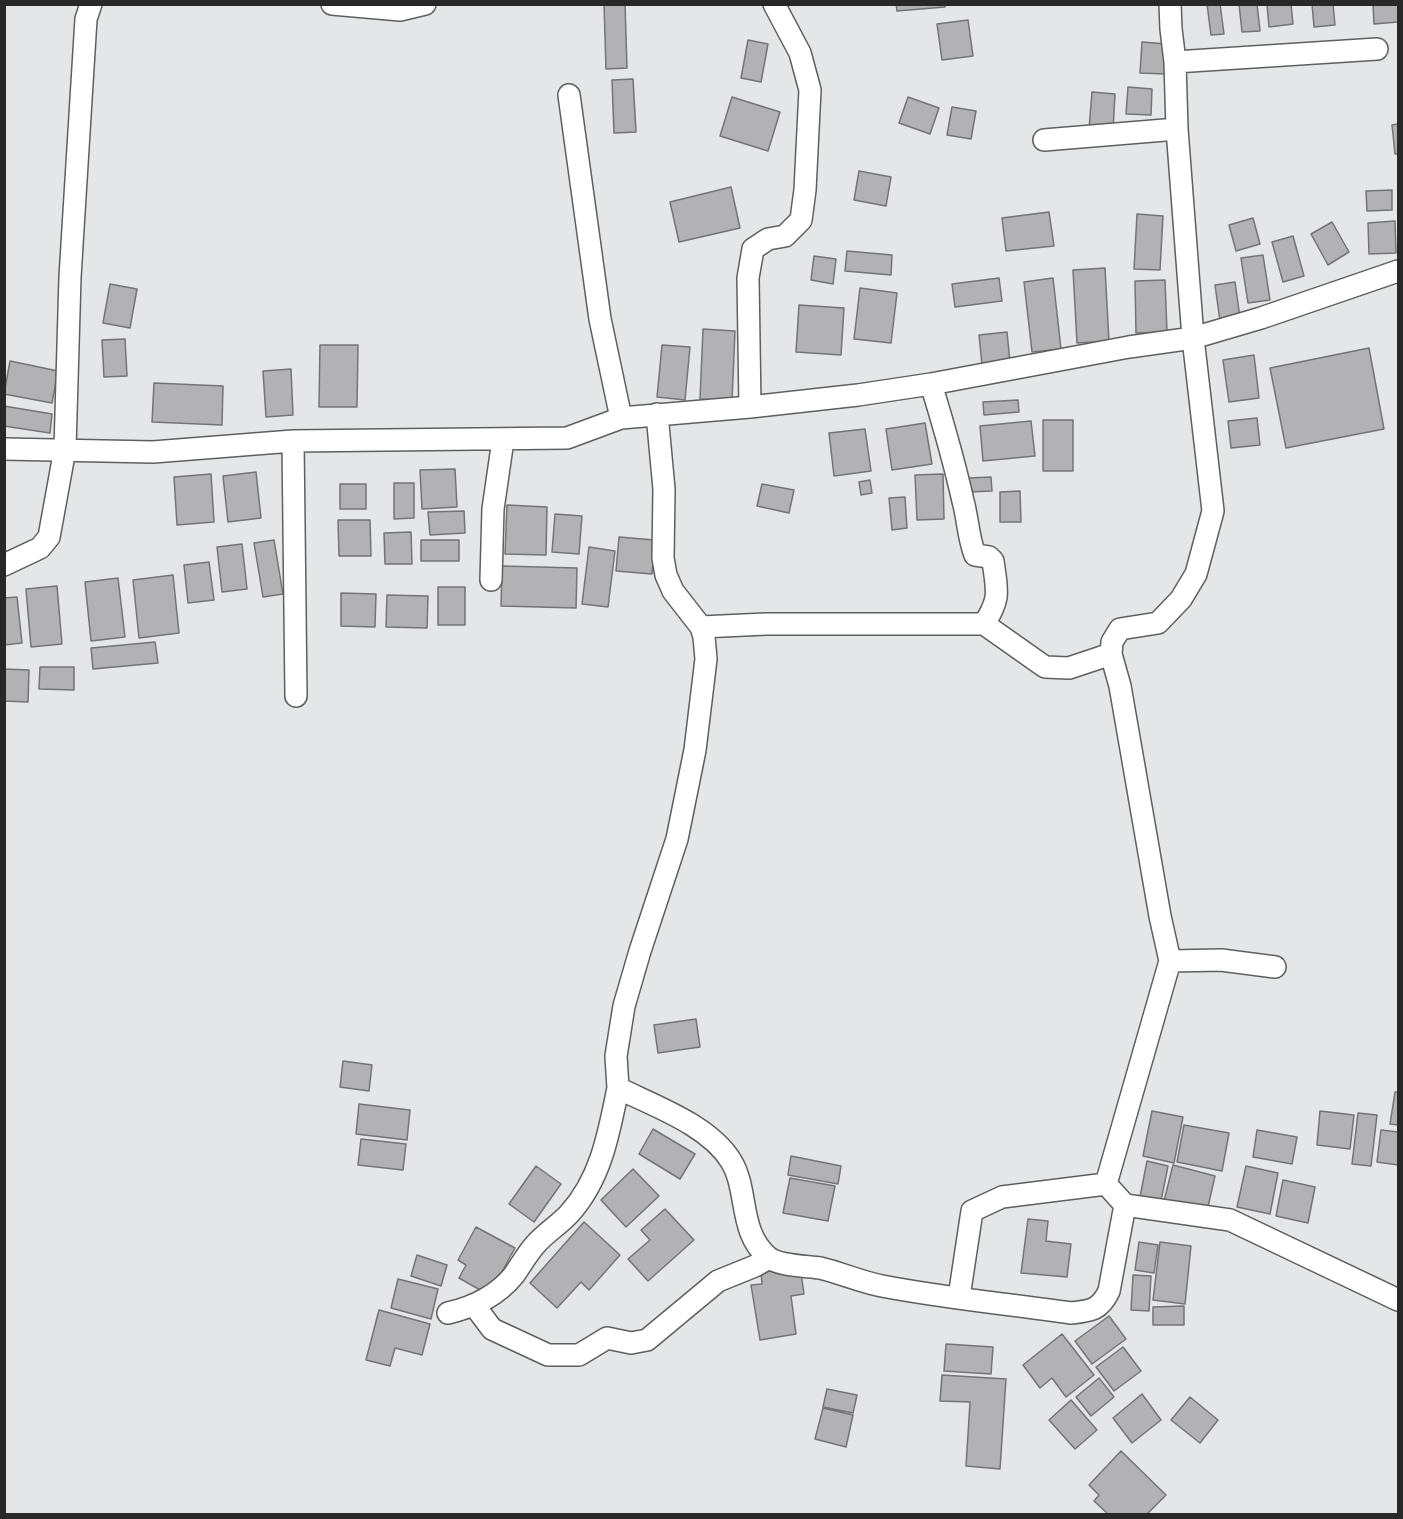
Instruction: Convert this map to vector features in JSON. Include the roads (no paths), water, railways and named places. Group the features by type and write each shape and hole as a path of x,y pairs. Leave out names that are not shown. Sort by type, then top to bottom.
{"street":[{"path":"4,565 40,548 49,537 65,449 70,278 86,19 91,4"},
{"path":"341,5 400,7 425,4"},
{"path":"750,407 748,278 753,249 768,238 785,236 801,220 805,190 810,90 800,53 774,4"},
{"path":"1106,1184 1170,962 1120,686 1111,654 1112,642 1120,629 1158,623 1181,599 1196,574 1213,511 1193,338 1170,4"},
{"path":"1175,62 1377,49"},
{"path":"569,94 600,319 621,418"},
{"path":"1044,140 1177,129"},
{"path":"4,449 153,452 293,441 567,438 621,418 858,395 931,384 1129,347 1193,338 1261,318 1398,271"},
{"path":"931,384 951,448 970,544 975,555 989,557 993,561 998,597 995,608 984,624"},
{"path":"448,1313 487,1299 500,1289 536,1244 568,1215 597,1173 618,1088 616,1056 624,1006 677,839 695,750 706,659 701,627 673,591 666,575 663,547 664,489 657,414"},
{"path":"491,580 493,509 503,440"},
{"path":"293,441 296,696"},
{"path":"701,627 766,624 984,624 1045,667 1069,668 1111,654"},
{"path":"1170,962 1221,960 1275,967"},
{"path":"618,1088 698,1128 720,1145 732,1162 739,1179 749,1229 760,1249 769,1258 778,1262 822,1269 880,1286 1071,1313 1090,1311 1103,1303 1109,1291 1125,1205"},
{"path":"1106,1184 1125,1205 1230,1220 1398,1300"},
{"path":"959,1297 972,1211 1002,1197 1106,1184"},
{"path":"474,1305 492,1329 548,1355 579,1355 607,1338 631,1343 647,1340 718,1281 769,1258"}]}
